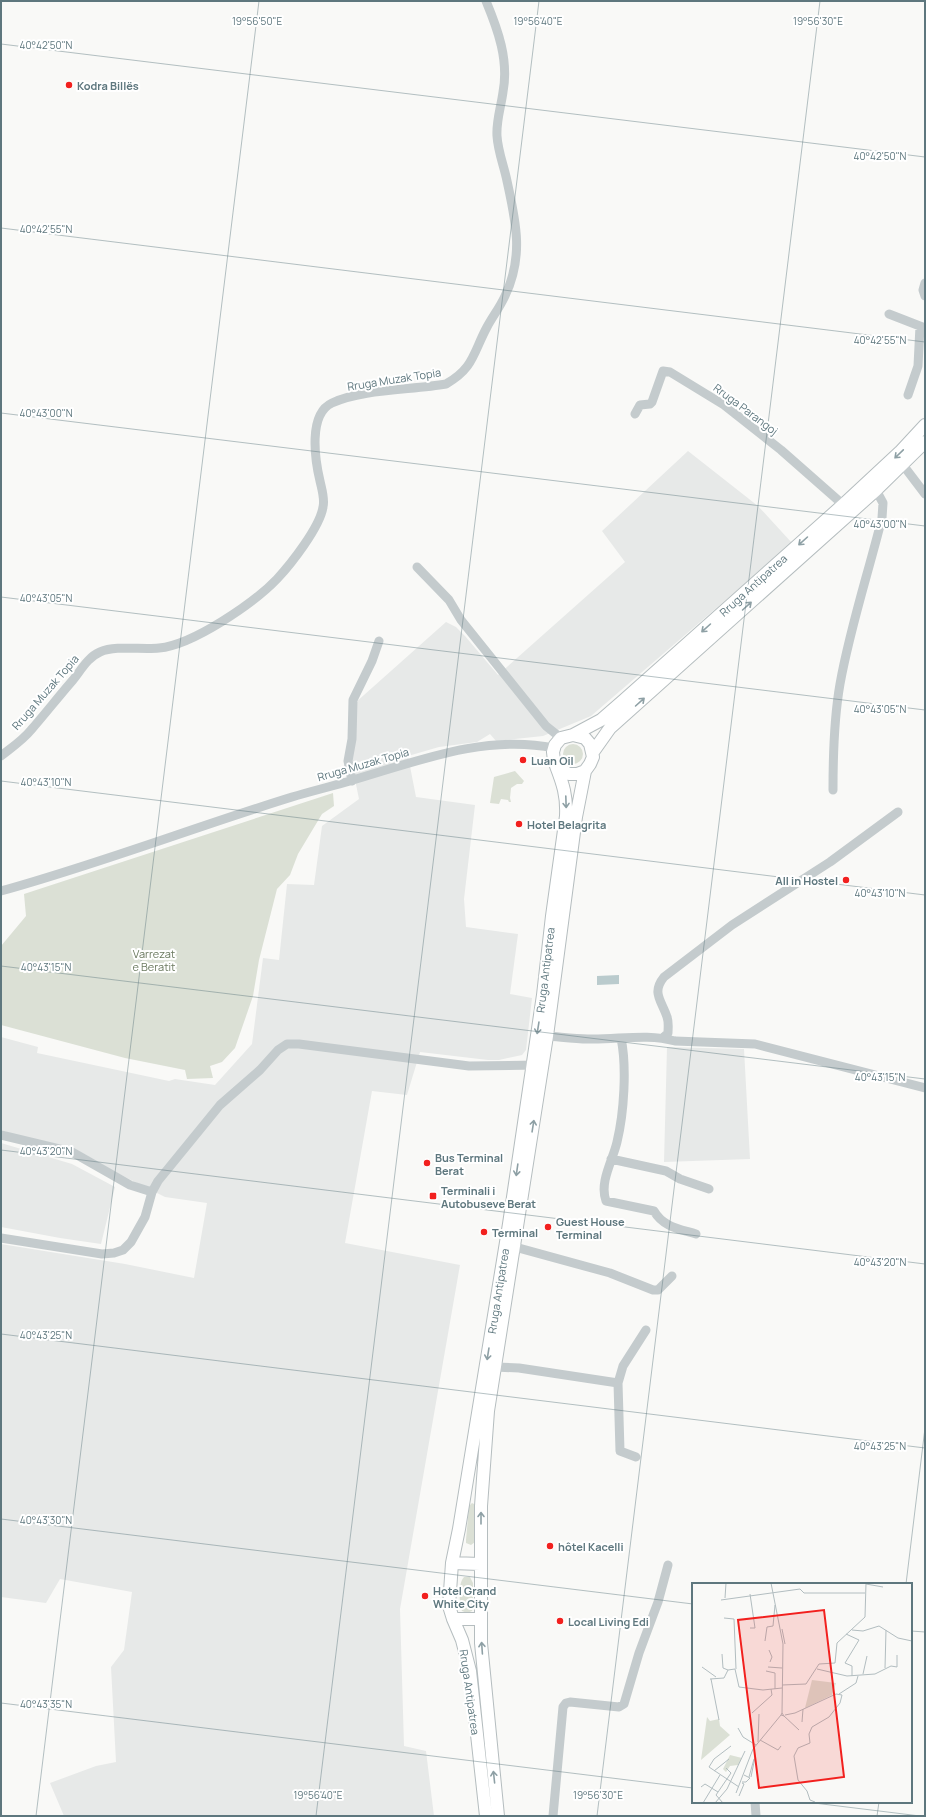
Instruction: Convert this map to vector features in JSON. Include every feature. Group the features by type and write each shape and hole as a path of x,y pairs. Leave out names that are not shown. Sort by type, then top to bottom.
{"main road":[{"name":"Rruga Antipatrea","path":"486,1816 470,1671 462,1640 449,1606 452,1563 483,1410 537,1065 543,995 585,771 592,760 593,752 610,728 848,508 925,425"},
{"name":"Rruga Antipatrea","path":"537,1065 547,1036 567,799 553,757 554,748 567,736 601,720 848,508 876,490 904,465 925,442"},
{"path":"567,736 585,738 590,744 593,752"},
{"path":"556,764 561,771 569,774 577,774 585,771"},
{"name":"Rruga Antipatrea","path":"498,1816 481,1643 480,1564 483,1410 496,1367 510,1245"},
{"path":"452,1563 480,1564"},
{"path":"453,1619 481,1619"}],"street":[{"name":"Rruga Muzak Topia","path":"1,756 30,732 88,661 100,652 117,648 162,648 186,640 211,628 252,600 276,580 305,542 322,511 323,496 318,469 316,437 321,410 326,406 342,399 359,395 446,384 458,377 467,368 487,326 506,295 516,265 516,223 497,138 497,122 504,78 504,59 499,34 486,1"},
{"path":"925,283 922,290 925,296"},
{"path":"890,314 922,327 918,366 908,395"},
{"name":"Rruga Parangoj","path":"635,414 640,405 650,404 652,402 663,372 670,372 724,405 848,508"},
{"path":"904,465 925,494"},
{"path":"833,790 833,746 840,685 851,630 882,518 883,503 876,490"},
{"path":"417,567 449,600 461,620 546,726 567,736"},
{"path":"352,780 348,761 352,739 353,700 380,641"},
{"name":"Rruga Muzak Topia","path":"1,891 293,797 442,753 508,744 537,745 554,748"},
{"path":"663,1038 668,1033 669,1025 668,1018 658,997 658,990 659,983 664,977 732,926 830,862 898,812"},
{"path":"547,1036 588,1039 663,1038 675,1041 755,1044 925,1088"},
{"path":"621,1038 624,1051 624,1068 620,1120 617,1142 611,1159 605,1184 604,1196 606,1201 654,1212 661,1222 696,1234"},
{"path":"1,1238 102,1254 114,1254 123,1250 131,1242 145,1217 152,1192 158,1181 220,1105 260,1070 278,1050 287,1044 299,1044 470,1066 493,1067 537,1065"},
{"path":"1,1134 72,1152 130,1184 152,1192"},
{"path":"611,1159 666,1171 680,1179 709,1189"},
{"path":"510,1245 610,1272 653,1290 658,1290 672,1276"},
{"path":"636,1457 620,1451 618,1383 623,1366 646,1330"},
{"path":"496,1367 519,1368 618,1383"},
{"path":"553,1816 563,1707 566,1703 570,1702 620,1706 624,1704 639,1653 658,1602 668,1564"},
{"path":"755,1803 756,1816"}],"shaded area":[{"path":"688,451 758,506 792,543 591,716 543,736 496,741 490,734 477,742 439,747 408,756 416,797 475,805 464,899 466,927 518,934 510,994 532,998 526,1050 522,1055 499,1060 488,1060 420,1052 407,1095 372,1091 345,1243 460,1265 400,1609 404,1746 426,1751 434,1816 64,1816 50,1783 96,1766 116,1762 111,1667 124,1650 132,1592 60,1579 46,1603 1,1597 1,1244 125,1264 194,1278 207,1203 165,1197 119,1174 72,1147 19,1136 1,1130 1,1037 38,1047 37,1053 169,1081 175,1079 215,1085 252,1044 263,958 279,960 287,884 314,885 322,826 359,799 350,755 355,703 446,622 456,627 465,636 498,675 625,562 602,531"},
{"path":"619,975 619,984 597,985 597,976"},
{"path":"667,1047 744,1049 750,1159 664,1162"},
{"path":"1,1143 72,1164 115,1187 101,1244 1,1227"}],"green space":[{"path":"573,744 580,747 583,754 580,761 573,764 566,761 563,754 566,747"},
{"path":"515,771 524,781 522,784 517,784 511,788 511,802 501,799 499,804 490,803 494,777"},
{"name":"Varrezat e Beratit","path":"333,793 334,806 322,814 298,854 290,875 277,889 259,960 253,996 235,1048 222,1062 210,1066 213,1078 187,1079 185,1070 125,1058 1,1025 1,946 26,916 24,894"},
{"path":"472,1503 476,1505 475,1542 471,1545 466,1543 466,1540 469,1506"},
{"path":"464,1577 470,1577 473,1583 473,1608 472,1611 467,1613 462,1611 460,1599 460,1589"}],"place":[{"name":"Kodra Billës","path":"69,85"},
{"name":"Luan Oil","path":"523,760"},
{"name":"Hotel Belagrita","path":"519,824"},
{"name":"All in Hostel","path":"846,880"},
{"name":"Bus Terminal Berat","path":"427,1163"},
{"name":"Terminali i Autobuseve Berat","path":"433,1196"},
{"name":"Guest House Terminal","path":"548,1227"},
{"name":"Terminal","path":"484,1232"},
{"name":"hôtel Kacelli","path":"550,1546"},
{"name":"Hotel Grand White City","path":"425,1596"},
{"name":"Local Living Edi","path":"560,1621"}]}
